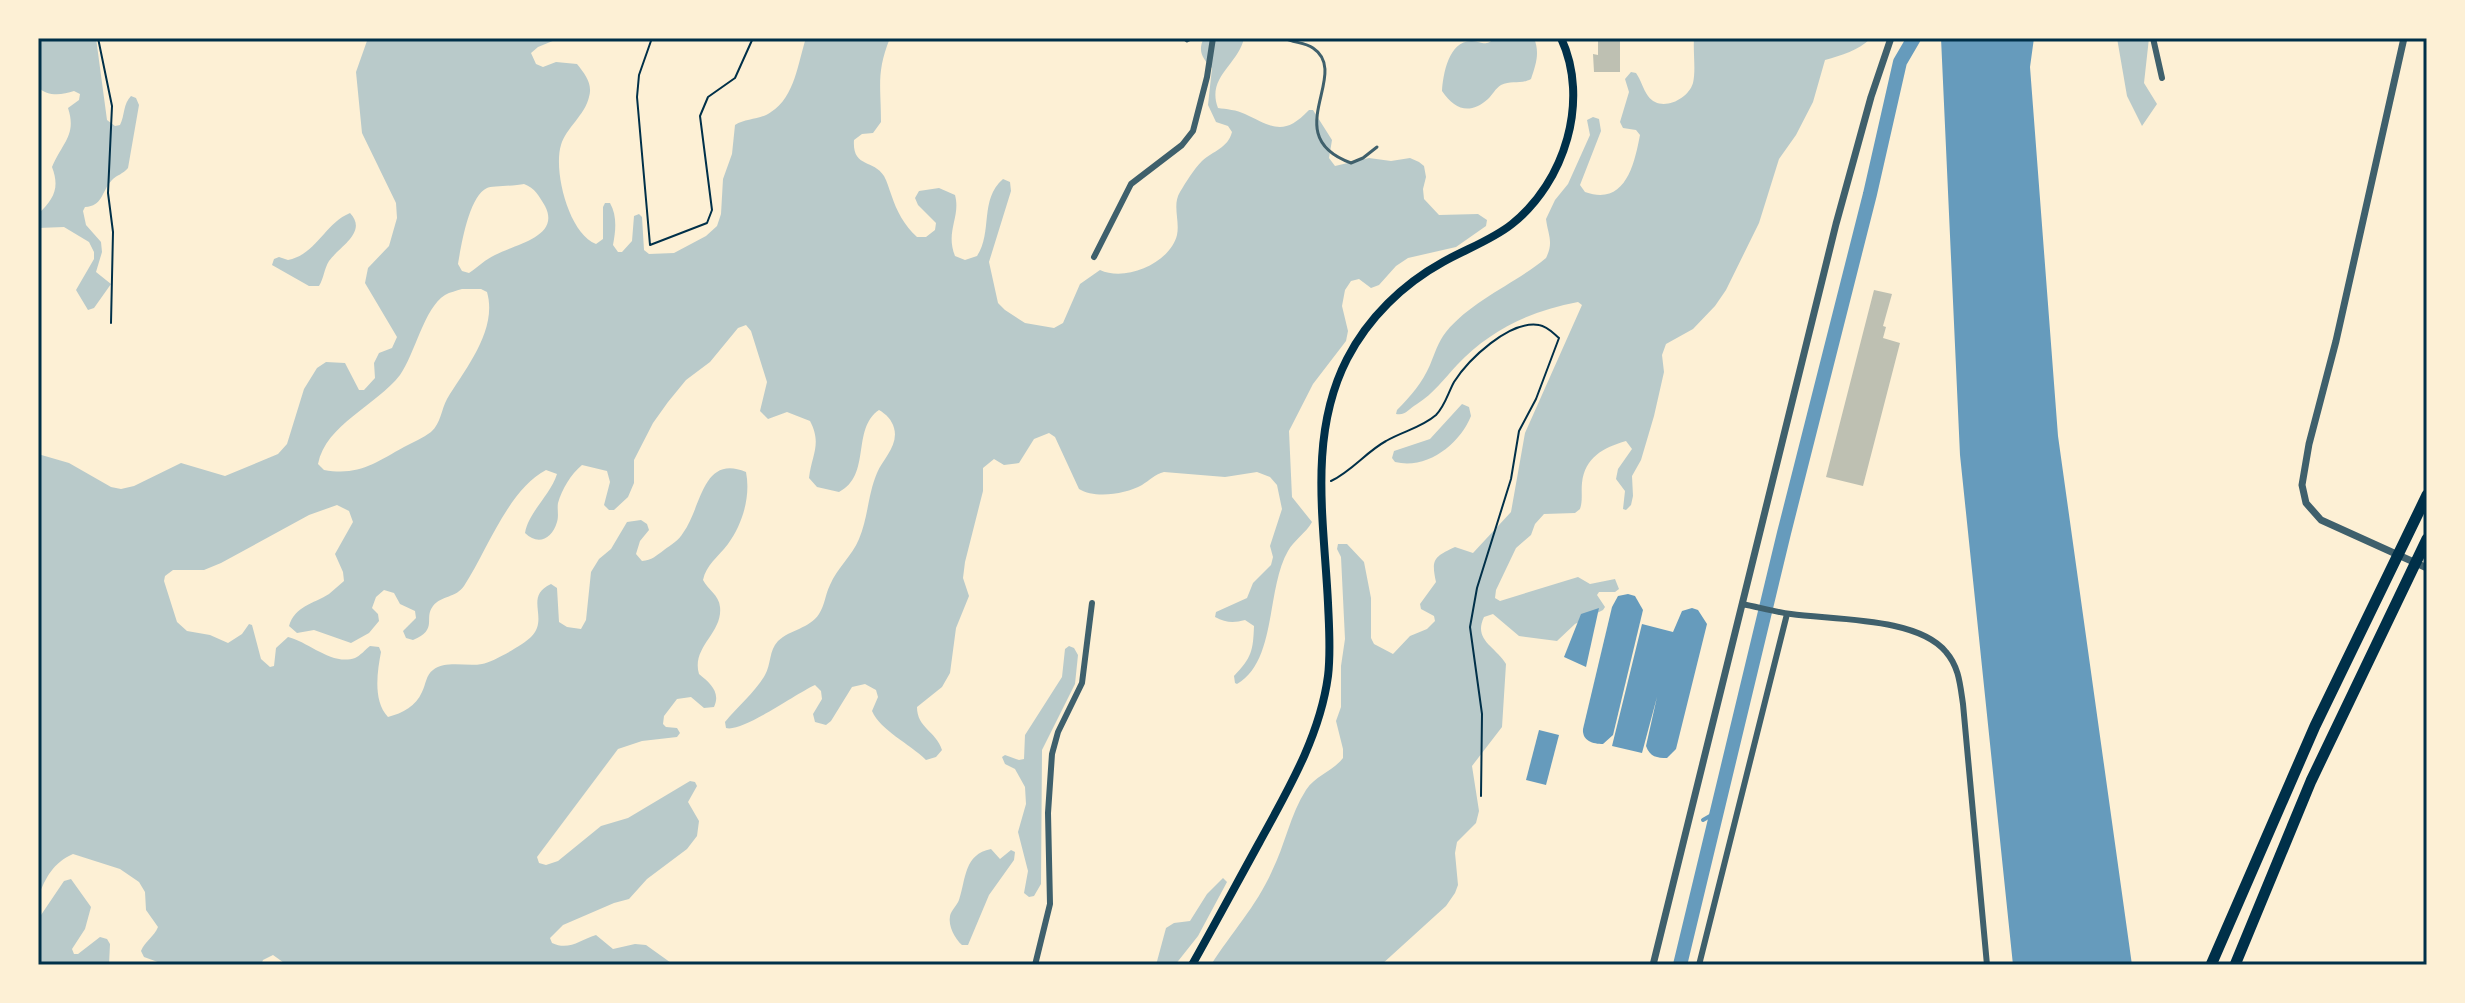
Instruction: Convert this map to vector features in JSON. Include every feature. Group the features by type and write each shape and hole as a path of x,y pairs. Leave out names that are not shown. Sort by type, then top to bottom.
{"highway":[{"path":"2211,965 2289,781 2427,495"},
{"path":"2235,965 2311,781 2427,540"}],"main road":[{"path":"1192,965 1294,778 1321,711 1330,653 1321,483 1322,439 1333,390 1352,350 1374,317 1405,287 1512,225 1534,203 1553,176 1567,139 1572,107 1570,66 1561,38"}],"street":[{"path":"1094,257 1131,184 1182,145 1193,131 1213,38"},
{"path":"1653,965 1836,224 1871,97 1891,38"},
{"path":"2153,38 2162,78"},
{"path":"2404,38 2302,485 2306,503 2321,520 2427,568"},
{"path":"1035,965 1050,904 1048,792 1054,747 1082,683 1092,603"},
{"path":"1742,604 1787,614 1904,628 1944,649 1958,670 1963,704 1987,965"},
{"path":"1699,965 1787,614"}],"lane":[{"path":"1183,38 1187,41 1193,38"},
{"path":"1284,38 1312,47 1323,62 1323,85 1316,128 1318,140 1336,156 1351,163 1377,147"}],"path":[{"path":"98,38 112,106 108,193 113,232 111,323"},
{"path":"652,38 639,75 637,97 650,245 707,223 712,210 700,116 708,97 735,78 753,38"},
{"path":"1321,483 1338,477 1378,446 1423,425 1436,415 1467,364 1496,340 1535,324 1547,327 1559,338 1536,399 1519,431 1511,479 1477,588 1470,627 1482,714 1481,796"}],"shaded area":[{"path":"38,38 96,38 107,120 115,126 120,125 131,96 136,98 139,105 128,168 112,180 99,201 83,211 86,225 101,242 102,252 96,272 111,284 94,308 88,310 76,290 94,259 89,242 64,227 38,228 38,214 52,198 55,187 52,167 70,132 68,108 79,100 80,94 74,91 51,94 38,87"},
{"path":"368,38 560,38 531,53 536,64 543,67 556,62 577,64 589,83 587,104 563,139 559,156 561,185 571,215 586,238 596,244 603,239 603,207 605,203 610,203 615,223 613,245 618,252 622,252 632,241 634,216 639,214 642,217 644,250 649,254 674,253 706,236 717,226 735,125 767,115 779,105 791,88 806,38 890,38 881,70 881,122 873,133 862,134 854,140 856,155 884,176 898,212 917,237 926,237 935,230 936,223 918,205 915,198 919,191 939,188 955,195 952,247 955,256 965,260 977,256 982,247 988,206 996,187 1003,179 1010,182 1011,191 989,262 998,303 1025,323 1054,328 1063,323 1080,284 1100,270 1122,274 1134,272 1166,254 1177,235 1180,192 1199,164 1224,146 1230,137 1232,132 1228,126 1216,122 1208,105 1212,68 1202,54 1204,38 1244,38 1216,88 1218,108 1239,112 1278,127 1293,124 1313,110 1332,140 1329,158 1335,166 1369,158 1391,161 1410,158 1424,166 1424,199 1439,215 1478,214 1487,220 1486,226 1456,247 1408,258 1379,285 1371,288 1359,279 1351,281 1345,290 1342,306 1348,331 1346,341 1313,384 1289,431 1292,497 1312,522 1288,551 1276,585 1259,659 1250,673 1237,684 1234,676 1250,653 1254,626 1245,620 1223,620 1215,617 1216,612 1247,598 1253,583 1271,565 1273,557 1270,546 1282,509 1277,485 1270,477 1257,472 1225,477 1164,472 1128,491 1093,494 1079,489 1055,437 1049,433 1034,439 1019,463 1004,465 994,459 983,468 983,491 963,578 969,596 956,628 950,673 942,687 917,707 920,720 942,750 936,757 926,760 882,725 872,711 878,697 876,690 865,684 852,687 826,725 815,722 813,714 822,699 821,691 815,685 744,725 726,728 725,722 765,675 778,641 810,623 821,611 833,579 859,539 874,481 895,434 890,420 879,410 866,428 859,464 849,484 839,492 817,487 809,478 816,443 810,421 787,412 768,419 760,411 767,382 751,331 746,325 738,328 710,362 686,380 653,423 634,460 634,483 628,497 614,510 609,510 604,505 610,482 607,471 582,465 562,492 552,533 544,539 535,539 525,533 527,525 557,474 546,470 533,479 509,506 464,586 433,606 426,632 413,640 406,638 403,631 416,618 415,611 400,604 394,593 384,590 376,597 372,608 378,614 379,621 369,633 351,643 314,630 297,633 289,626 300,610 329,594 344,581 335,554 353,522 349,511 337,505 309,515 204,570 173,570 164,581 177,622 187,631 210,635 228,643 242,634 249,624 252,625 261,659 270,667 274,666 276,648 288,637 329,656 346,660 355,658 370,646 379,647 378,695 388,717 413,705 429,674 438,667 487,663 531,637 538,623 539,595 551,584 557,588 559,622 581,629 586,620 591,572 599,559 611,549 627,522 641,520 647,524 649,530 640,541 636,554 642,561 651,559 681,536 712,477 720,470 731,468 746,472 746,501 741,519 703,580 718,599 720,607 717,625 699,656 698,664 699,674 715,692 714,707 704,708 691,697 677,699 664,716 663,724 677,728 680,733 677,737 642,741 618,749 537,857 539,863 546,865 558,861 601,826 628,818 690,781 695,782 697,786 688,802 699,821 697,836 687,849 647,879 629,899 563,925 550,938 552,943 564,946 596,935 613,949 646,945 674,965 287,965 273,955 263,960 261,965 166,965 144,957 141,951 158,927 146,910 145,892 139,882 120,869 73,854 51,871 38,897 38,454 69,463 111,487 121,489 134,486 181,463 225,476 278,454 287,444 304,389 317,368 326,362 345,363 359,390 364,390 375,378 374,363 379,353 392,348 397,337 365,283 368,268 389,246 397,218 396,203 362,133 356,72","holes":["524,184 534,190 545,206 547,225 534,238 492,257 469,273 462,271 458,264 475,201 489,187","462,289 487,292 488,321 478,348 431,432 366,467 347,471 324,470 318,464 331,438 400,375 431,310 445,295"]},
{"path":"1495,38 1534,38 1537,54 1531,79 1501,85 1488,99 1469,109 1452,103 1442,91 1446,67 1453,52 1464,42 1486,43"},
{"path":"1694,38 1871,38 1855,49 1825,60 1813,102 1779,159 1759,223 1726,290 1693,329 1666,344 1662,355 1664,372 1654,416 1641,460 1632,476 1631,505 1623,509 1625,491 1616,479 1618,469 1632,449 1626,441 1591,460 1584,474 1580,509 1575,513 1544,514 1535,524 1531,535 1516,548 1495,598 1500,601 1578,577 1590,584 1615,579 1619,589 1599,592 1597,595 1605,607 1603,610 1575,624 1557,641 1519,636 1493,614 1484,617 1481,625 1483,637 1506,664 1502,727 1472,766 1479,811 1476,823 1457,842 1458,885 1446,906 1381,965 1211,965 1266,884 1306,790 1343,758 1336,721 1341,707 1341,666 1345,639 1338,544 1347,544 1364,562 1371,598 1371,638 1374,644 1393,654 1410,636 1427,629 1435,621 1434,616 1421,609 1420,604 1436,582 1436,560 1455,547 1473,553 1511,512 1525,433 1582,305 1578,302 1543,311 1497,332 1470,353 1423,400 1405,413 1396,414 1397,410 1420,383 1441,340 1456,321 1546,258 1550,243 1546,219 1555,200 1568,184 1590,135 1587,120 1593,117 1599,119 1601,131 1580,185 1585,192 1599,195 1610,193 1625,180 1631,170 1640,135 1636,130 1623,128 1620,122 1629,92 1625,79 1631,72 1636,73 1648,96 1659,104 1680,99 1693,83"},
{"path":"2117,38 2149,38 2144,83 2157,104 2142,126 2127,96"},
{"path":"350,213 355,220 354,233 329,261 319,286 309,286 272,265 274,259 279,257 288,260 306,252 333,224"},
{"path":"1462,404 1469,407 1471,416 1451,445 1419,462 1395,462 1392,458 1394,451 1430,439"},
{"path":"1069,646 1078,655 1075,684 1042,750 1041,884 1034,896 1029,897 1024,893 1028,871 1018,832 1026,804 1025,787 1015,769 1005,764 1002,757 1024,759 1025,735 1062,677 1065,649"},
{"path":"991,849 1000,859 1011,850 1015,852 1014,860 989,895 968,945 962,945 953,932 950,916 959,900 971,862"},
{"path":"1223,878 1227,882 1198,936 1175,965 1156,965 1166,928 1174,923 1190,921 1207,894"},
{"path":"71,879 91,907 85,929 72,949 74,954 100,937 107,939 110,944 109,965 38,965 38,915 64,881"}],"water":[{"path":"1941,38 2034,38 2030,67 2058,436 2132,965 2013,965 1960,455"},
{"path":"1618,596 1635,596 1643,610 1613,735 1603,744 1596,743 1586,739 1583,729 1612,607"},
{"path":"1599,608 1586,667 1564,657 1581,614"},
{"path":"1698,610 1707,624 1676,749 1667,758 1660,758 1652,755 1646,746 1657,697 1642,753 1612,746 1642,624 1673,632 1682,611"},
{"path":"1539,730 1559,735 1546,785 1526,780"}],"building":[{"path":"1598,38 1620,38 1620,72 1594,72 1593,54 1598,55"},
{"path":"1874,290 1892,294 1883,326 1886,327 1883,338 1900,343 1863,486 1826,477"}],"waterway":[{"path":"1680,965 1900,62 1914,38"},
{"path":"1703,820 1717,812"}]}
